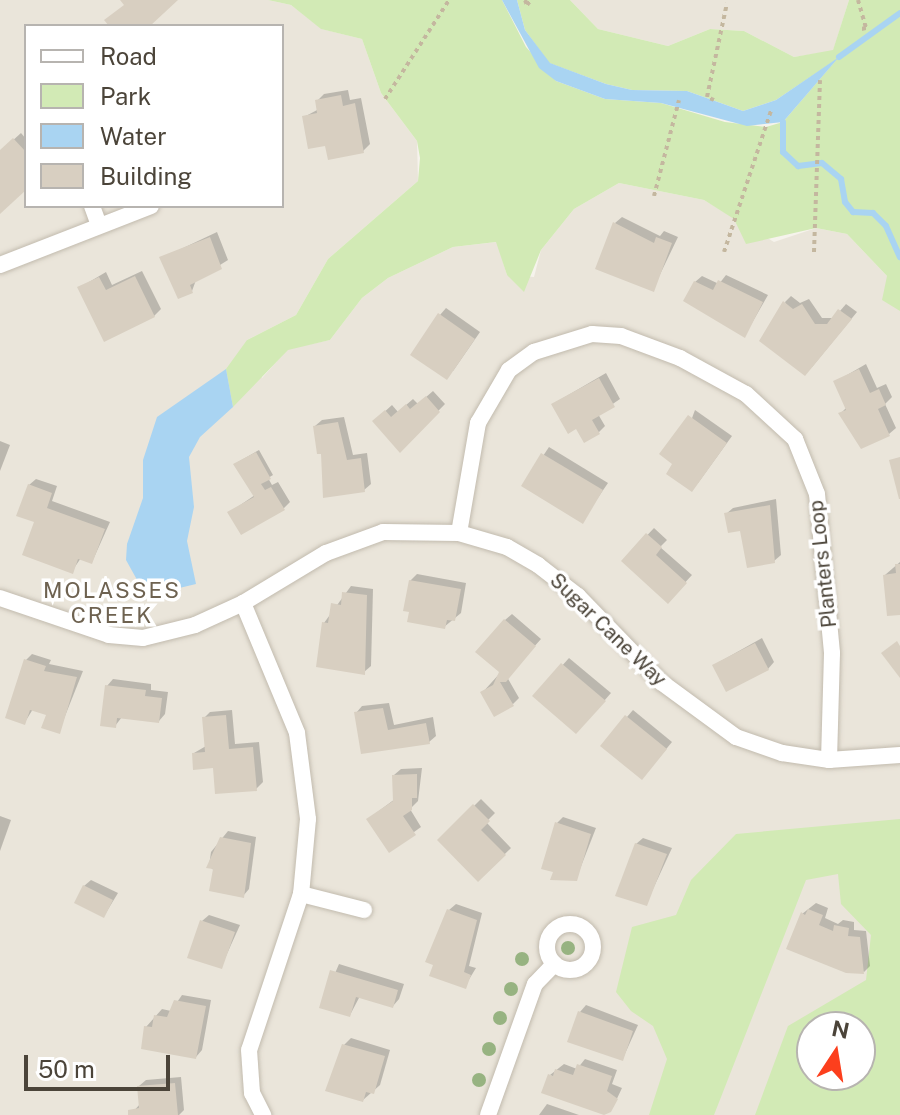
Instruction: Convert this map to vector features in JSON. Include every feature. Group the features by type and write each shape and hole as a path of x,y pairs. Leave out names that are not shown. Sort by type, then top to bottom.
{"street":[{"path":"93,208 99,225"},
{"path":"0,265 146,208"},
{"name":"Planters Loop","path":"459,533 478,423 509,370 534,352 592,334 621,336 684,360 746,394 795,439 817,494 832,653 829,760"},
{"name":"Sugar Cane Way","path":"0,598 109,635 143,638 180,631 243,603 326,553 383,532 459,533 507,547 538,565 578,596 661,682 736,737 782,753 829,760 900,755"},
{"path":"243,603 297,733 308,819 301,894 249,1050 252,1093 263,1115"},
{"path":"301,894 364,910"},
{"path":"488,1115 535,984 554,964"}],"path":[{"path":"385,99 449,0"},
{"path":"858,0 866,28 861,29"},
{"path":"714,100 707,97 727,3"},
{"path":"814,252 820,80"},
{"path":"654,196 679,100"},
{"path":"724,252 771,111"}],"shaded area":[{"path":"0,0 268,0 291,5 322,29 362,39 381,93 417,141 418,181 328,259 296,315 247,340 262,378 288,349 330,340 362,298 388,278 453,247 497,242 507,275 534,277 541,250 574,209 619,183 704,200 774,242 816,228 847,234 887,276 900,311 900,1115 0,1115"},
{"path":"570,0 849,0 833,51 794,57 744,31 710,29 668,46 598,29"}],"green space":[{"path":"268,0 502,0 526,47 556,81 605,99 661,103 725,122 766,127 783,122 837,59 776,100 743,111 687,91 632,90 606,84 549,63 525,30 517,0 570,0 598,29 668,46 710,29 744,31 794,57 833,50 849,0 900,0 900,311 882,300 887,276 847,234 816,228 746,244 734,219 704,200 619,183 574,209 541,250 524,292 507,275 496,242 453,247 388,278 362,298 330,340 288,350 233,407 226,369 247,340 296,315 328,259 418,181 420,158 417,141 381,93 362,39 321,29 291,5"},
{"path":"900,819 900,1115 755,1115 788,1026 796,1021 796,1091 876,1091 876,1011 813,1011 866,980 871,935 841,904 838,874 806,880 714,1115 649,1115 667,1059 653,1026 631,1011 616,992 632,927 676,915 691,880 736,834"}],"water":[{"path":"502,0 517,0 525,30 550,63 606,84 632,90 687,91 743,111 776,100 839,57 783,122 747,126 661,103 605,99 556,81 539,68"},
{"path":"226,369 233,407 200,437 189,457 194,507 187,541 196,584 146,596 126,560 127,544 143,498 143,460 157,417"}],"building":[{"path":"120,0 178,0 152,24 107,24 104,20 124,5"},
{"path":"341,95 343,106 355,103 364,153 328,160 325,146 308,149 302,116 317,113 315,100"},
{"path":"13,138 24,150 24,192 0,214 0,150"},
{"path":"613,222 654,243 656,237 672,243 654,292 595,269"},
{"path":"210,237 222,269 190,285 193,293 178,299 159,257"},
{"path":"135,276 155,317 104,342 77,287 99,277 106,290"},
{"path":"718,280 763,302 745,338 683,301 694,281 713,290"},
{"path":"783,301 793,309 802,304 815,324 827,324 838,309 852,319 805,376 759,341"},
{"path":"438,313 475,339 447,380 410,355"},
{"path":"859,369 870,393 879,389 886,405 878,409 890,436 861,449 838,413 846,410 833,381"},
{"path":"599,378 615,407 592,420 600,434 584,443 576,429 568,434 551,404"},
{"path":"426,396 440,412 400,453 372,421 385,410 391,417 406,404 410,409"},
{"path":"688,415 727,443 692,492 666,474 672,464 659,454"},
{"path":"338,422 347,460 361,458 365,492 323,498 321,454 317,454 313,426"},
{"path":"256,452 271,479 261,484 265,490 271,487 285,510 241,535 227,512 254,497 233,464"},
{"path":"541,453 603,490 583,524 521,486"},
{"path":"900,457 900,499 899,499 889,460"},
{"path":"28,484 52,493 47,508 105,529 92,564 78,559 73,574 22,555 34,522 16,516"},
{"path":"770,505 775,563 747,568 740,531 728,533 724,513"},
{"path":"646,533 662,547 656,555 687,583 668,604 621,561"},
{"path":"895,564 900,564 900,615 887,616 883,575 896,573"},
{"path":"409,580 461,589 455,621 447,620 445,629 407,622 409,612 403,611"},
{"path":"342,592 367,595 365,675 316,667 322,622 328,623 331,603 341,605"},
{"path":"504,619 536,646 506,682 500,682 514,706 494,717 480,692 493,685 499,672 475,652"},
{"path":"897,641 900,646 900,678 881,653"},
{"path":"755,643 769,670 726,692 712,665"},
{"path":"24,659 46,666 44,671 77,677 60,734 41,728 46,715 30,710 25,725 5,718"},
{"path":"561,663 606,701 576,734 532,696"},
{"path":"105,685 146,690 145,696 162,698 159,723 117,718 116,728 100,726"},
{"path":"383,708 388,730 426,723 430,744 361,754 354,712"},
{"path":"226,715 229,749 253,747 257,791 215,794 213,768 193,770 192,753 205,752 202,717"},
{"path":"625,715 667,749 642,780 600,746"},
{"path":"417,774 417,798 412,798 412,810 403,816 416,835 389,853 366,819 393,801 392,775"},
{"path":"473,804 490,821 481,830 506,855 478,882 437,840"},
{"path":"555,822 591,834 577,881 550,880 553,872 541,869"},
{"path":"220,837 251,843 244,898 209,891 213,869 206,868"},
{"path":"635,843 667,854 647,906 615,896"},
{"path":"83,885 113,900 104,918 74,903"},
{"path":"447,909 477,920 464,972 471,975 466,989 429,976 433,965 425,962"},
{"path":"808,909 823,915 819,925 833,931 834,925 849,928 848,936 860,937 864,974 846,973 786,949 801,912 805,915"},
{"path":"200,920 235,932 222,969 187,958"},
{"path":"330,970 398,990 393,1008 356,997 350,1017 319,1008"},
{"path":"174,1000 206,1006 196,1059 141,1049 144,1026 152,1027 154,1015 167,1017"},
{"path":"578,1011 633,1031 623,1061 567,1042"},
{"path":"342,1044 385,1056 374,1094 366,1092 363,1102 325,1091"},
{"path":"577,1064 612,1076 607,1091 618,1099 611,1112 604,1115 541,1093 548,1074 553,1076 555,1069 573,1075"},
{"path":"175,1083 178,1115 128,1115 128,1110 139,1108 137,1086"}],"waterway":[{"name":"MOLASSES CREEK","path":"839,57 900,13"},
{"path":"783,122 783,152 798,166 822,163 841,179 845,202 853,212 873,213 886,226 900,257"}],"district":[{"name":"MOLASSES CREEK","path":"112,602"}]}
